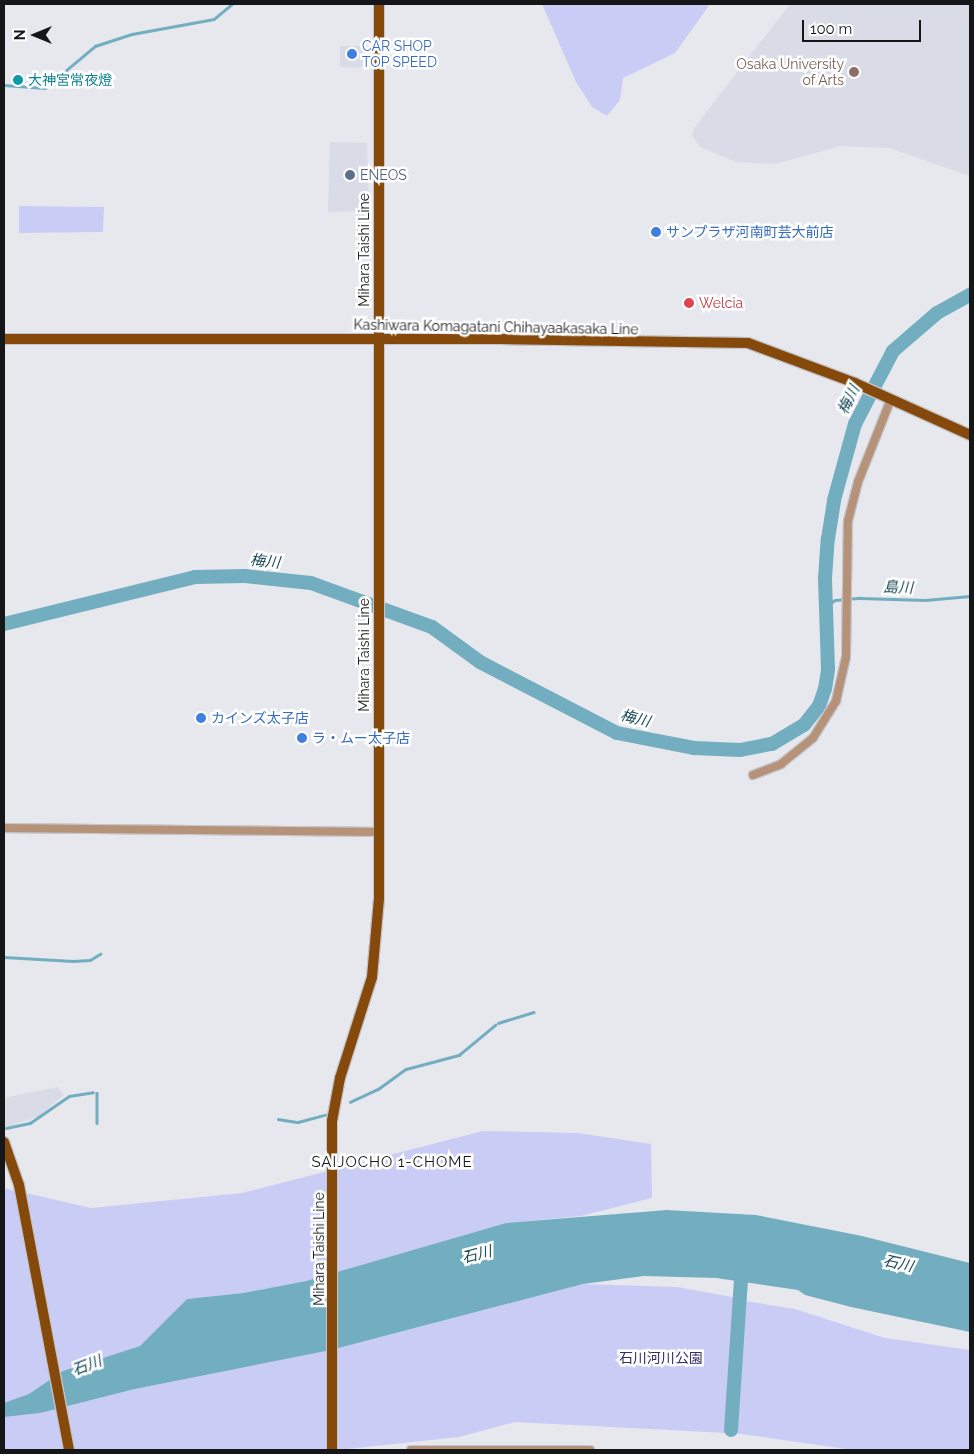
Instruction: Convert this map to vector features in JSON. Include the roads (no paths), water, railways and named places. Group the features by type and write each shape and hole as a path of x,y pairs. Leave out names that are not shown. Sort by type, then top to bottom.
{"main road":[{"name":"Mihara Taishi Line","path":"332,1450 332,1122 340,1078 372,977 377,949 379,832 379,4"},
{"name":"Kashiwara Komagatani Chihayaakasaka Line","path":"4,339 748,343 856,383 970,435"},
{"path":"4,1142 20,1194 69,1450"}],"street":[{"path":"753,775 781,764 813,738 836,701 846,657 848,521 858,482 889,398"},
{"path":"4,828 379,832"},
{"path":"411,1450 590,1450"}],"water":[{"name":"石川","path":"667,1210 756,1215 862,1236 970,1263 970,1332 851,1307 805,1295 798,1290 716,1278 644,1276 583,1284 331,1350 135,1389 40,1413 4,1417 4,1403 29,1394 63,1371 140,1346 187,1299 243,1293 306,1281 506,1223"}],"waterway":[{"path":"4,85 45,88 95,46 132,34 214,19 232,4"},
{"name":"梅川","path":"4,624 195,577 245,576 311,583 432,627 480,662 617,733 694,748 740,750 772,744 804,725 819,706 825,689 828,669 825,578 828,539 834,500 855,424 893,351 937,313 970,295"},
{"name":"島川","path":"827,605 835,600 860,598 925,600 970,596"},
{"path":"4,957 73,961 90,960 100,954"},
{"path":"498,1023 533,1012"},
{"path":"350,1102 378,1089 406,1069 459,1055 495,1025"},
{"path":"6,1128 30,1123 69,1096 93,1092"},
{"path":"97,1093 97,1123"},
{"path":"278,1119 298,1122 325,1115"},
{"path":"731,1430 742,1264"}],"place":[{"name":"CAR SHOP TOP SPEED","path":"352,54"},
{"name":"Osaka University of Arts","path":"854,72"},
{"name":"大神宮常夜燈","path":"18,80"},
{"name":"ENEOS","path":"350,175"},
{"name":"サンプラザ河南町芸大前店","path":"656,232"},
{"name":"Welcia","path":"689,303"},
{"name":"カインズ太子店","path":"201,718"},
{"name":"ラ・ムー太子店","path":"302,738"}],"district":[{"name":"SAIJOCHO 1-CHOME","path":"392,1163"}],"park label":[{"name":"石川河川公園","path":"661,1358"}]}
